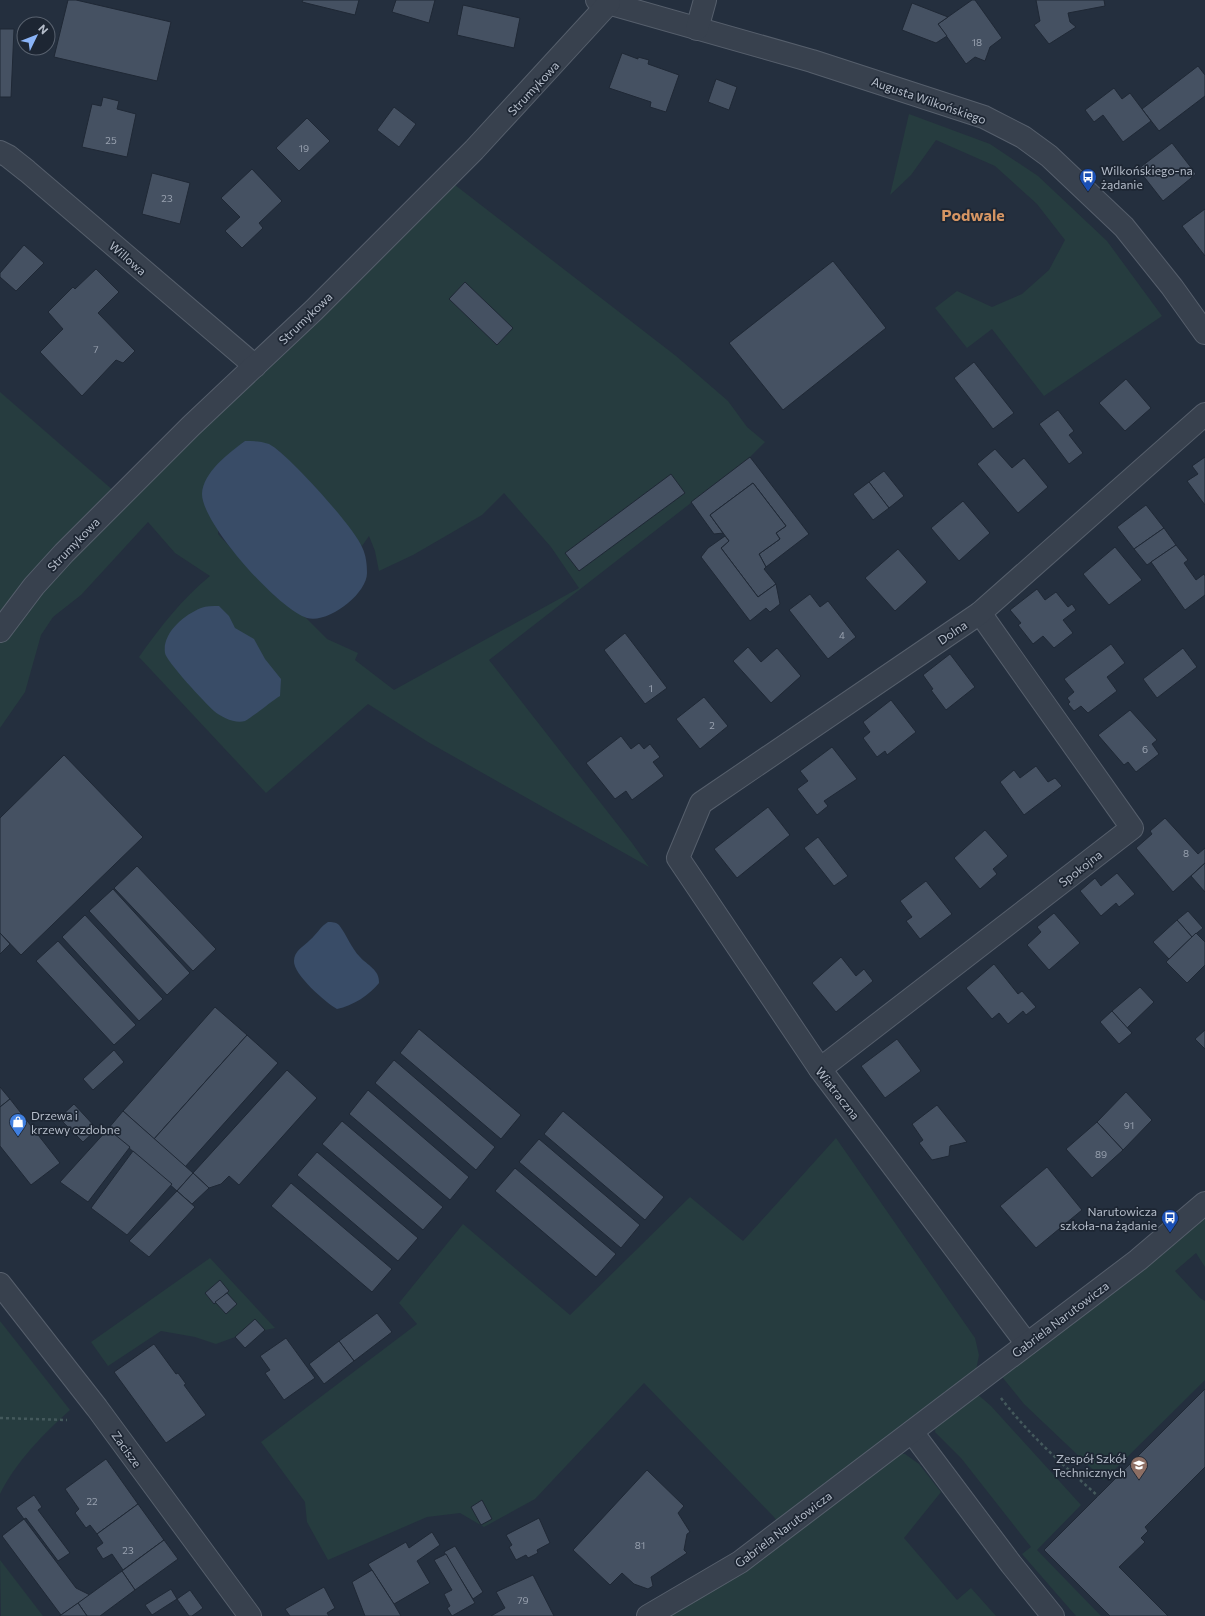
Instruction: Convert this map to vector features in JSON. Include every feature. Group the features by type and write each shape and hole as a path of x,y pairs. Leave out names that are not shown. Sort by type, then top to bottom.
{"street":[{"path":"697,29 704,0"},
{"name":"Augusta Wilkońskiego","path":"603,2 812,60 984,117 1023,137 1049,156 1124,227 1172,287 1205,333"},
{"name":"Strumykowa","path":"0,632 34,586 64,553 191,426 314,310 474,150 603,2"},
{"name":"Willowa","path":"0,152 8,156 27,171 255,366"},
{"name":"Dolna","path":"689,830 701,803 980,613 1205,414"},
{"name":"Spokojna","path":"820,1069 1132,828 980,613"},
{"name":"Wiatraczna","path":"689,830 678,858 820,1069 1027,1344"},
{"name":"Gabriela Narutowicza","path":"648,1616 740,1562 1138,1260 1205,1203"},
{"name":"Zacisze","path":"0,1284 97,1408 250,1616"},
{"path":"912,1432 1010,1564 1053,1616"}],"path":[{"path":"984,1376 1013,1414 1098,1496"},
{"path":"0,1418 67,1420"}],"green space":[{"path":"909,114 990,144 1038,176 1107,241 1162,316 1044,396 992,329 967,348 935,308 957,291 992,307 1022,294 1049,270 1065,240 1037,204 995,166 936,140 911,175 890,195"},
{"path":"446,178 676,356 728,401 747,427 765,442 750,457 489,660 632,843 649,867 428,742 368,704 266,793 139,657 172,614 190,594 210,576 175,553 148,522 81,595 53,617 41,635 25,692 0,728 0,631","holes":["245,441 278,450 315,487 362,546 369,536 375,551 379,571 413,555 482,515 504,493 551,547 579,588 394,690 355,660 358,653 327,639 304,616 275,596 218,534 221,461"]},
{"path":"0,392 115,492 0,611"},
{"path":"836,1138 975,1338 979,1355 976,1370 976,1393 991,1406 1081,1505 1037,1550 1101,1616 1076,1616 1022,1554 1031,1547 961,1458 935,1432 937,1413 886,1452 905,1454 919,1464 941,1492 904,1538 957,1600 971,1588 996,1616 655,1616 782,1530 774,1517 644,1383 535,1499 484,1527 460,1513 427,1517 328,1560 307,1522 305,1502 261,1442 417,1324 399,1303 463,1224 570,1315 690,1197 743,1241"},
{"path":"1205,1203 1205,1267 1196,1253 1175,1271 1200,1298 1205,1301 1205,1380 1104,1480 1024,1404 1003,1378 1006,1360"},
{"path":"210,1258 275,1328 265,1330 255,1319 235,1337 216,1344 195,1337 161,1331 108,1366 91,1342"},
{"path":"0,1321 70,1410 50,1428 31,1449 6,1482 0,1494"},
{"path":"0,1560 43,1616 1,1616"}],"water":[{"path":"245,441 269,444 278,450 304,475 334,508 347,524 362,547 367,573 365,581 361,590 354,598 335,612 316,619 307,618 294,612 261,583 244,564 214,525 205,508 202,494 203,486 207,478 218,464"},
{"path":"207,606 219,606 229,616 235,628 254,639 265,659 281,679 280,696 252,717 241,722 220,716 214,711 195,692 167,658 165,653 167,639 181,620 201,608"},
{"path":"328,922 339,925 357,953 375,971 379,978 379,983 366,996 355,1003 337,1009 311,988 295,967 294,961 294,957 297,952"}],"building":[{"path":"68,0 76,0 171,22 157,81 54,57 56,56 56,49"},
{"path":"303,0 359,0 355,15 302,2"},
{"path":"396,0 435,0 429,23 392,12"},
{"path":"972,0 975,0 1002,38 990,47 985,61 975,57 966,64 938,24"},
{"path":"1036,0 1104,0 1105,6 1068,13 1070,22 1076,27 1049,44 1034,25 1040,21"},
{"path":"912,3 948,17 938,24 947,36 936,43 902,30"},
{"path":"463,5 520,18 514,48 457,35"},
{"path":"0,29 14,29 11,97 0,97"},
{"path":"622,53 638,59 638,57 649,60 648,64 679,75 666,112 650,107 651,102 609,88"},
{"path":"1198,66 1205,75 1205,96 1159,131 1142,109"},
{"path":"716,79 737,87 729,110 708,102"},
{"path":"1114,88 1122,99 1130,93 1151,121 1123,142 1103,115 1094,122 1085,110"},
{"path":"103,97 119,101 117,109 136,114 127,157 82,147 92,104 101,106"},
{"path":"394,107 416,124 399,147 377,130"},
{"path":"307,118 330,141 299,171 276,148"},
{"path":"1172,143 1196,174 1163,201 1138,169"},
{"path":"252,169 282,201 259,223 263,228 242,248 225,231 240,217 221,198"},
{"path":"152,173 190,183 180,224 142,214"},
{"path":"1205,209 1205,256 1182,226"},
{"path":"24,245 44,263 16,291 0,277 0,273"},
{"path":"833,261 886,328 783,410 729,343"},
{"path":"96,269 119,292 98,313 135,351 123,363 116,360 82,396 40,352 63,329 48,312 73,287 75,289"},
{"path":"465,282 513,328 497,345 449,299"},
{"path":"974,362 1014,413 993,429 954,378"},
{"path":"1126,379 1151,408 1125,431 1099,403"},
{"path":"1058,410 1074,431 1069,435 1083,453 1069,464 1039,424"},
{"path":"995,449 1012,468 1024,458 1048,487 1018,513 977,464"},
{"path":"750,457 809,534 766,567 759,554 780,539 776,533 786,526 753,483 710,515 723,533 714,534 691,502"},
{"path":"1205,457 1205,505 1187,481 1198,474 1192,466"},
{"path":"884,471 904,496 889,508 869,482"},
{"path":"671,474 685,493 579,571 565,553"},
{"path":"869,482 889,508 873,520 853,494"},
{"path":"753,483 786,526 776,533 780,539 759,554 766,567 764,569 776,584 758,597 721,548 729,541 710,515"},
{"path":"963,501 990,533 959,561 931,528"},
{"path":"1146,505 1164,528 1134,549 1117,527"},
{"path":"1164,528 1176,545 1147,565 1134,549"},
{"path":"725,536 729,541 721,548 758,597 776,584 780,604 770,612 766,608 750,621 701,557 708,548"},
{"path":"1176,545 1188,560 1184,563 1196,580 1204,574 1205,576 1205,595 1185,610 1151,562"},
{"path":"1115,547 1142,580 1109,605 1083,574"},
{"path":"898,549 927,582 895,611 865,578"},
{"path":"1037,589 1045,600 1056,592 1068,607 1072,604 1076,610 1063,620 1073,633 1054,648 1043,636 1033,644 1018,625 1021,623 1010,610"},
{"path":"810,594 820,607 828,601 856,637 828,659 789,610"},
{"path":"625,633 667,688 645,704 604,650"},
{"path":"1111,644 1125,663 1107,677 1117,691 1088,713 1081,706 1074,711 1068,704 1070,702 1067,698 1074,692 1064,679"},
{"path":"748,647 761,662 777,648 801,676 771,703 733,661"},
{"path":"1183,648 1197,667 1157,698 1143,679"},
{"path":"950,654 975,687 946,710 931,690 933,689 923,675"},
{"path":"704,697 728,726 700,749 676,719"},
{"path":"891,700 916,732 887,755 885,751 877,757 863,738 870,732 863,722"},
{"path":"1130,710 1157,740 1152,744 1159,754 1136,772 1128,762 1124,765 1098,735"},
{"path":"621,736 631,749 639,743 644,749 650,744 660,757 653,762 664,776 632,800 626,791 615,799 586,763"},
{"path":"832,747 857,779 824,801 828,806 817,815 797,789 808,781 800,771"},
{"path":"64,755 143,837 21,955 0,933 0,818"},
{"path":"1036,766 1048,782 1055,778 1062,786 1024,815 1000,782 1014,770 1020,778"},
{"path":"768,807 790,835 737,878 714,849"},
{"path":"1165,818 1198,854 1205,848 1205,863 1173,892 1136,848 1152,834 1150,831"},
{"path":"985,830 1008,856 993,869 997,874 980,889 954,858"},
{"path":"818,837 848,876 834,886 804,848"},
{"path":"1205,863 1205,892 1191,876"},
{"path":"137,866 216,949 193,971 114,888"},
{"path":"1117,873 1135,894 1119,907 1116,903 1101,916 1080,891 1095,878 1101,886"},
{"path":"926,881 952,914 920,939 906,921 912,917 900,901"},
{"path":"113,889 190,973 167,995 89,911"},
{"path":"1188,911 1203,928 1192,937 1177,920"},
{"path":"1054,913 1080,943 1049,970 1027,945 1041,932 1037,927"},
{"path":"85,915 163,999 139,1021 62,937"},
{"path":"1177,920 1192,937 1169,959 1153,942"},
{"path":"0,933 10,944 0,954"},
{"path":"1196,933 1205,942 1205,965 1187,983 1166,962"},
{"path":"58,941 136,1025 114,1045 36,961"},
{"path":"841,957 856,976 864,969 873,981 836,1012 812,983"},
{"path":"994,964 1018,994 1022,991 1036,1007 1026,1015 1023,1011 1008,1024 999,1013 992,1019 966,988"},
{"path":"1140,987 1154,1002 1127,1028 1112,1011"},
{"path":"215,1007 247,1035 154,1139 123,1111"},
{"path":"1112,1011 1132,1033 1119,1044 1100,1022"},
{"path":"419,1029 521,1115 501,1139 400,1053"},
{"path":"1205,1030 1205,1049 1195,1039"},
{"path":"247,1035 278,1063 185,1167 154,1139"},
{"path":"897,1039 921,1071 885,1098 861,1066"},
{"path":"114,1050 124,1062 93,1090 83,1079"},
{"path":"394,1060 495,1147 476,1170 375,1083"},
{"path":"287,1070 317,1098 239,1185 229,1176 221,1184 209,1188 193,1173"},
{"path":"0,1087 10,1099 0,1107"},
{"path":"368,1090 469,1177 450,1200 349,1114"},
{"path":"1126,1092 1152,1120 1123,1150 1097,1122"},
{"path":"10,1099 60,1163 31,1185 0,1146 0,1107"},
{"path":"74,1104 97,1129 83,1142 59,1118"},
{"path":"937,1105 967,1142 950,1146 949,1156 932,1160 919,1143 923,1140 912,1124"},
{"path":"123,1111 193,1173 177,1191 108,1129"},
{"path":"563,1111 664,1197 645,1220 544,1134"},
{"path":"342,1121 443,1207 423,1230 322,1144"},
{"path":"1097,1122 1123,1150 1092,1178 1066,1149"},
{"path":"108,1129 130,1147 88,1202 60,1182"},
{"path":"539,1139 640,1225 621,1248 519,1162"},
{"path":"133,1151 172,1184 127,1235 91,1208"},
{"path":"317,1152 418,1238 398,1261 297,1175"},
{"path":"1047,1167 1082,1210 1036,1248 1000,1206"},
{"path":"515,1168 616,1254 596,1277 495,1191"},
{"path":"193,1173 209,1188 192,1204 177,1191"},
{"path":"291,1183 392,1269 372,1292 271,1206"},
{"path":"177,1191 195,1207 149,1257 129,1241"},
{"path":"220,1280 229,1291 214,1304 205,1293"},
{"path":"227,1293 237,1304 226,1314 215,1302"},
{"path":"377,1313 392,1332 354,1361 339,1341"},
{"path":"255,1319 265,1330 245,1348 235,1337"},
{"path":"286,1338 315,1378 284,1400 265,1373 270,1370 260,1356"},
{"path":"339,1341 354,1361 324,1384 309,1364"},
{"path":"154,1344 176,1374 178,1373 186,1384 184,1385 206,1415 166,1443 114,1372"},
{"path":"1205,1389 1205,1467 1145,1527 1148,1531 1141,1538 1145,1542 1119,1567 1168,1616 1110,1616 1044,1550"},
{"path":"106,1459 138,1504 97,1534 90,1525 86,1528 75,1513 79,1509 65,1489"},
{"path":"647,1470 684,1506 678,1513 690,1532 687,1534 684,1550 687,1553 651,1577 653,1586 648,1589 634,1584 622,1573 610,1585 573,1550"},
{"path":"34,1495 42,1507 38,1510 70,1553 58,1561 26,1518 24,1519 16,1508"},
{"path":"482,1500 492,1519 481,1525 471,1507"},
{"path":"138,1504 164,1540 123,1570 112,1554 103,1559 96,1548 103,1543 97,1534"},
{"path":"539,1518 550,1543 537,1550 538,1553 528,1558 526,1555 516,1560 509,1547 512,1545 506,1535"},
{"path":"24,1519 76,1588 90,1595 61,1615 2,1536"},
{"path":"432,1532 440,1545 417,1561 430,1583 394,1604 368,1564 406,1542 409,1548"},
{"path":"164,1540 178,1559 135,1590 122,1571"},
{"path":"455,1546 483,1592 473,1599 444,1552"},
{"path":"446,1554 475,1603 452,1616 447,1608 450,1606 444,1594 452,1590 434,1560"},
{"path":"372,1570 401,1616 365,1616 352,1582"},
{"path":"122,1571 135,1590 100,1616 87,1616 78,1603"},
{"path":"533,1575 554,1616 491,1616 505,1608 496,1592"},
{"path":"324,1587 335,1608 327,1613 329,1616 290,1616 285,1609"},
{"path":"171,1589 177,1599 152,1615 145,1605"},
{"path":"190,1590 203,1608 192,1616 189,1616 177,1599"},
{"path":"78,1603 87,1616 59,1616 61,1615"}],"place":[{"name":"Wilkońskiego-na żądanie","path":"1088,192"},
{"name":"Drzewa i krzewy ozdobne","path":"18,1137"},
{"name":"Narutowicza szkoła-na żądanie","path":"1170,1233"},
{"name":"Zespół Szkół Technicznych","path":"1139,1480"}],"district":[{"name":"Podwale","path":"973,214"}]}
